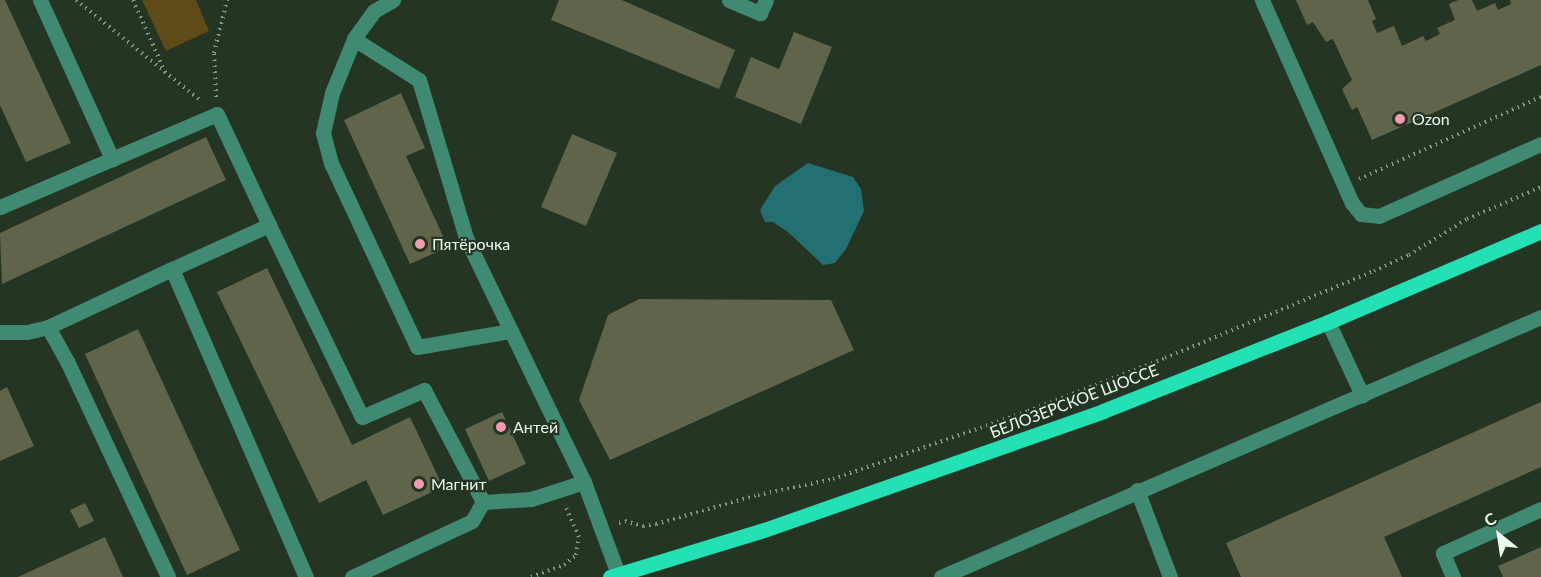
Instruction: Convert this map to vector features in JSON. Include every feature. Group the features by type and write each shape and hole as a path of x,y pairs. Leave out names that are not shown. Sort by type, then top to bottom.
{"main road":[{"name":"БЕЛОЗЕРСКОЕ ШОССЕ","path":"614,576 764,530 1103,411 1328,322 1541,231"}],"street":[{"path":"40,0 112,159"},
{"path":"393,0 374,11 354,39 332,93 323,133 331,163 417,347 511,331"},
{"path":"729,0 760,13 766,0"},
{"path":"1262,0 1352,203 1362,214 1379,216 1541,144"},
{"path":"354,39 419,80 466,238 584,482 614,576"},
{"path":"0,207 217,114 268,225 362,417 424,390 483,502"},
{"path":"0,332 27,332 48,327 268,225"},
{"path":"171,269 306,577"},
{"path":"941,577 1137,490 1541,317"},
{"path":"1328,322 1362,395"},
{"path":"48,327 67,361 168,577"},
{"path":"483,502 531,500 584,482"},
{"path":"1137,490 1170,577"},
{"path":"352,577 472,521 483,502"},
{"path":"1453,577 1443,552 1541,509"}],"path":[{"path":"75,0 217,114"},
{"path":"133,0 165,72"},
{"path":"217,114 214,52 227,0"},
{"path":"1344,185 1541,97"},
{"path":"619,523 625,520 643,526 656,525 758,495 833,479 1028,411 1165,358 1374,271 1409,255 1467,219 1541,187"},
{"path":"531,577 564,566 576,555 579,537 568,509 562,507"}],"shaded area":[{"path":"142,0 196,0 209,31 166,51"}],"water":[{"path":"808,163 853,177 861,189 864,211 846,249 835,263 823,265 788,232 773,222 765,222 760,210 775,186"}],"building":[{"path":"0,0 5,0 71,143 26,162 0,105"},
{"path":"559,0 622,0 735,50 719,89 551,20"},
{"path":"1296,0 1368,0 1376,19 1372,21 1377,33 1394,26 1402,46 1423,36 1426,41 1440,34 1437,28 1455,20 1449,4 1458,0 1472,0 1477,11 1495,3 1498,10 1511,4 1510,0 1541,0 1541,65 1372,140 1357,107 1352,110 1342,89 1352,80 1333,39 1326,42 1313,22 1307,25"},
{"path":"794,32 832,47 801,124 735,97 751,57 779,69"},
{"path":"401,93 425,148 406,156 448,247 410,264 344,120"},
{"path":"572,134 617,153 586,226 541,207"},
{"path":"206,137 226,180 2,284 0,233"},
{"path":"267,268 352,445 410,417 443,487 383,515 366,480 319,503 217,292"},
{"path":"639,299 831,300 854,350 610,460 579,400 608,315"},
{"path":"138,329 240,550 187,575 85,354"},
{"path":"7,387 34,446 0,461 0,391"},
{"path":"1541,402 1541,467 1384,537 1402,577 1241,577 1226,543"},
{"path":"502,412 526,464 489,481 465,429"},
{"path":"85,503 94,521 79,528 70,510"},
{"path":"105,537 123,577 18,577"},
{"path":"1541,547 1541,577 1503,577 1498,566"}],"place":[{"name":"Ozon","path":"1400,119"},
{"name":"Пятёрочка","path":"420,244"},
{"name":"Антей","path":"501,427"},
{"name":"Магнит","path":"419,484"}]}
